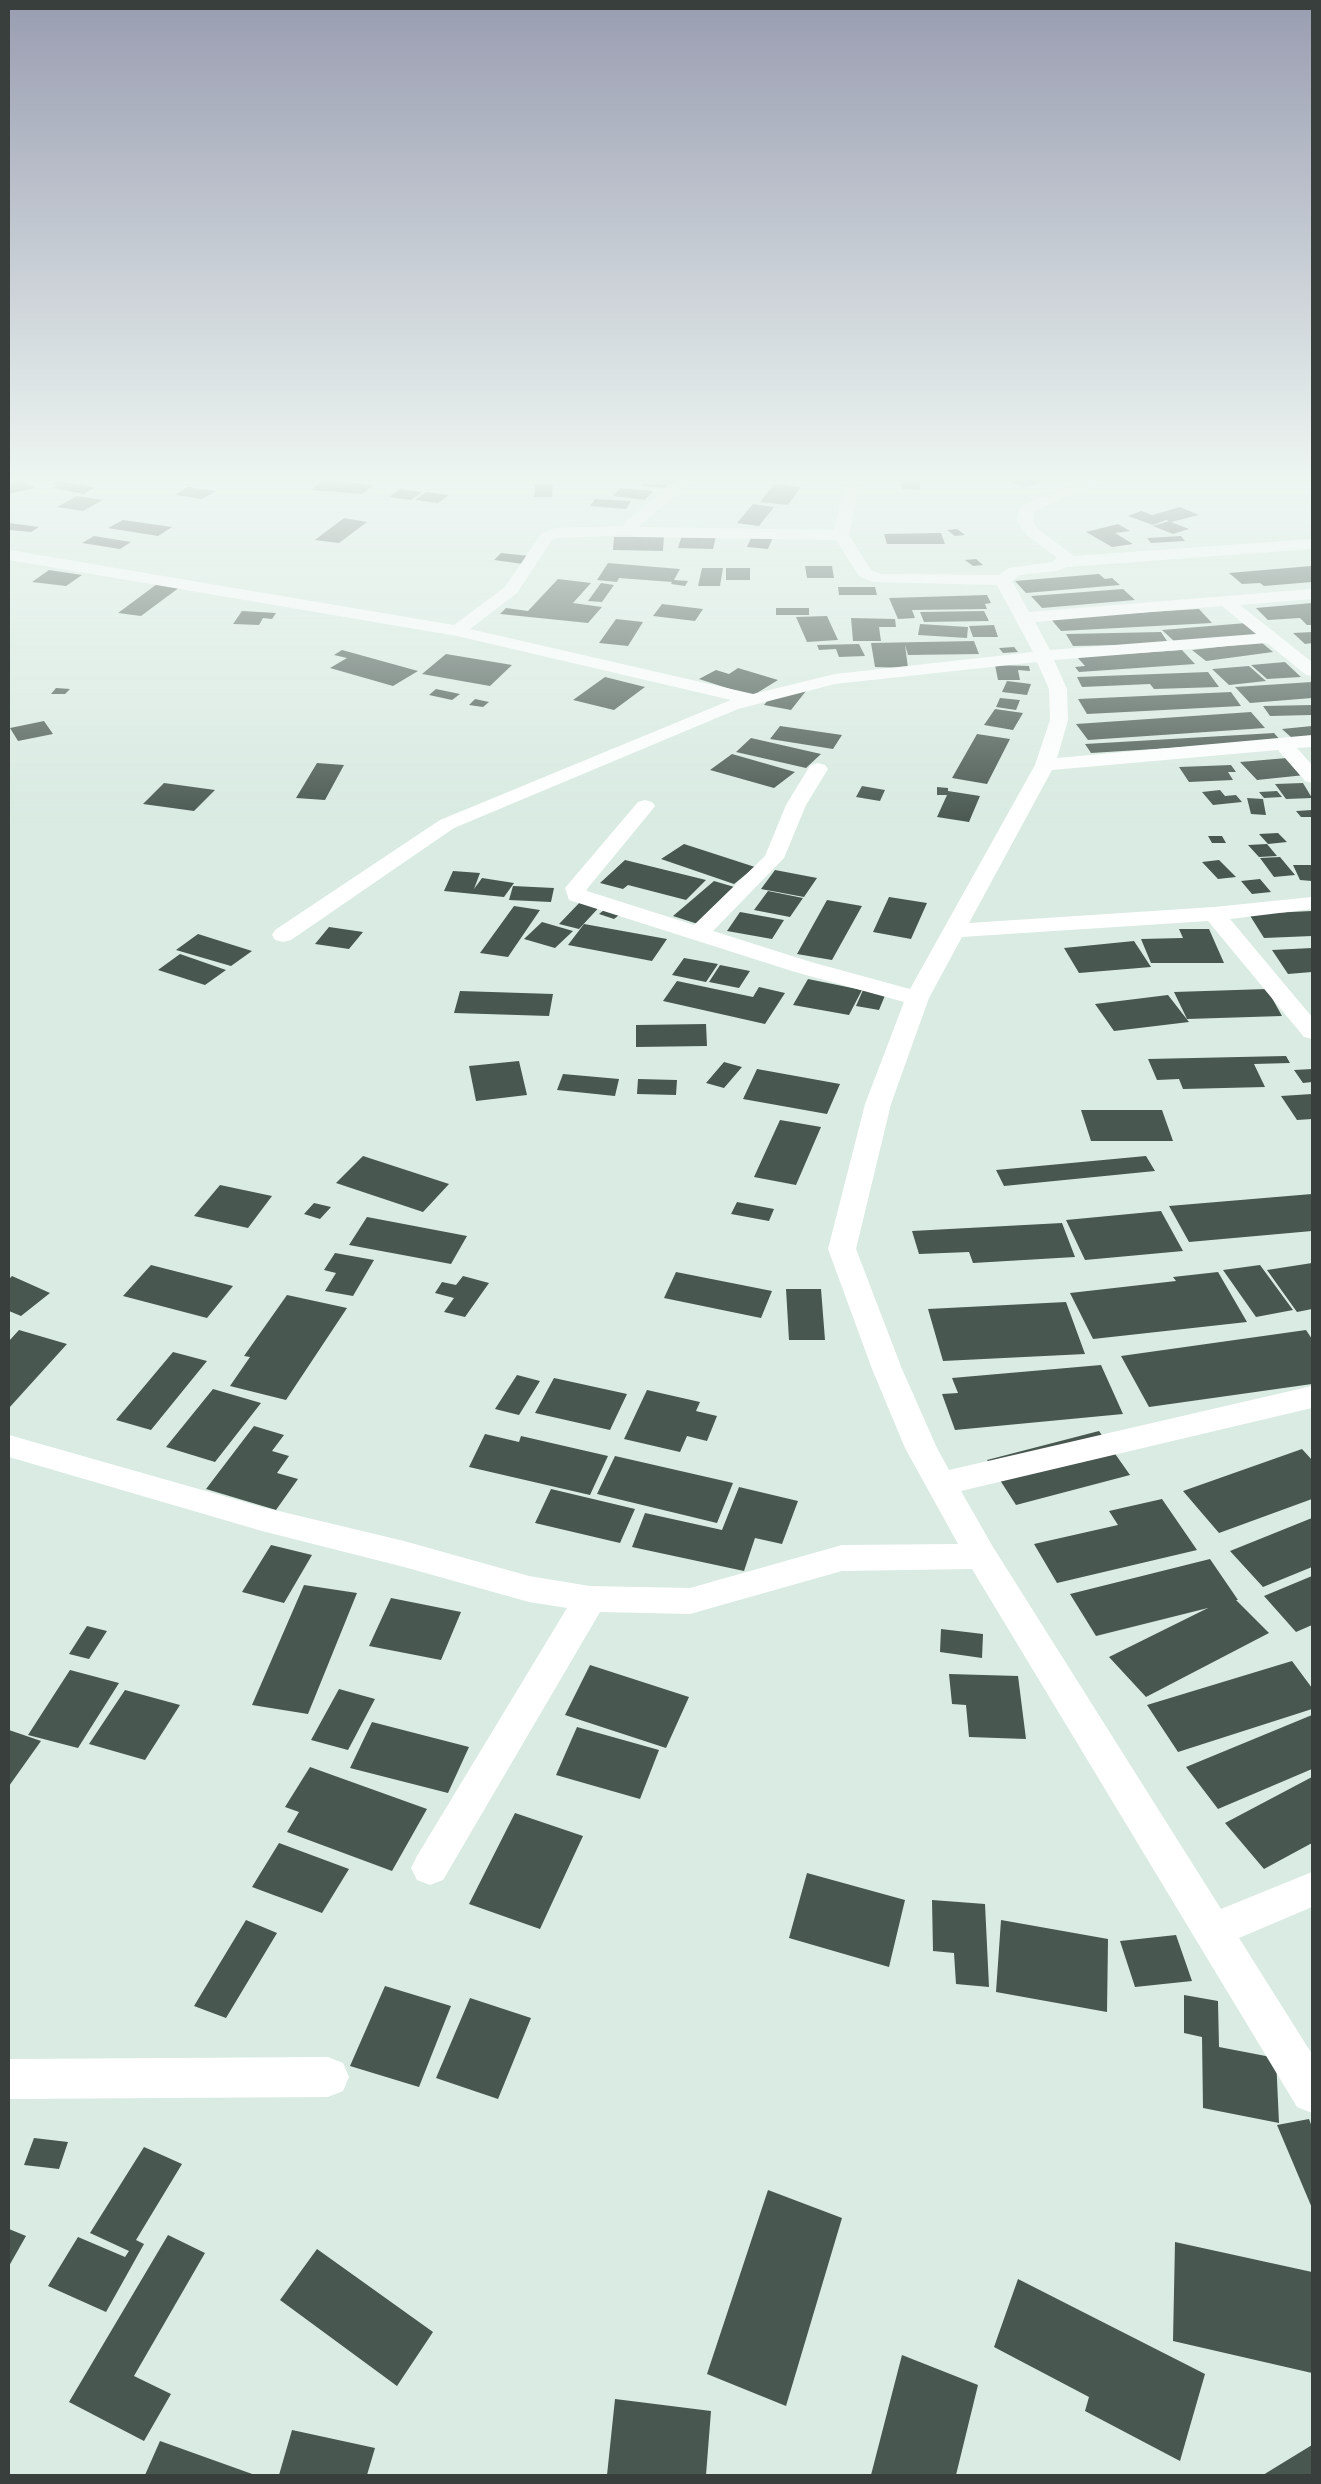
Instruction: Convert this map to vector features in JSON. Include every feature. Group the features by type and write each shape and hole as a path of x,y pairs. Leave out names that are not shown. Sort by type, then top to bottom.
{"street":[{"path":"233,593 457,631 752,700"},
{"path":"457,631 507,593"},
{"path":"1009,593 1044,656 1058,689 1059,720 1045,765 917,998 878,1104 842,1249 887,1369 921,1448 981,1556 1312,2092"},
{"path":"1023,618 1312,594"},
{"path":"1226,601 1312,671"},
{"path":"283,935 447,824 732,705 834,679 1044,656 1271,638"},
{"path":"1045,765 1312,741"},
{"path":"1283,744 1312,778"},
{"path":"697,934 774,858 796,806 818,769"},
{"path":"645,806 576,888 577,895 803,967 917,998"},
{"path":"953,931 1214,914 1312,903"},
{"path":"1214,914 1312,1032"},
{"path":"941,1484 1312,1397"},
{"path":"9,1446 262,1518 404,1554 529,1589 590,1599 690,1601 842,1558 981,1556"},
{"path":"430,1868 590,1599"},
{"path":"1213,1931 1312,1889"},
{"path":"9,2079 328,2077"}],"building":[{"path":"145,593 172,593 141,616 118,613"},
{"path":"545,593 582,593 573,603 602,607 588,623 500,614 506,608 528,611"},
{"path":"594,593 608,593 602,602 588,601"},
{"path":"839,593 876,593 877,595 839,595"},
{"path":"1071,593 1127,593 1135,600 1042,608 1031,596"},
{"path":"987,595 991,603 985,604 987,609 912,610 915,618 898,619 889,598"},
{"path":"1312,603 1312,625 1307,625 1300,618 1268,620 1256,608"},
{"path":"662,604 703,609 695,621 653,616"},
{"path":"776,608 809,608 809,615 776,615"},
{"path":"1199,609 1212,623 1061,631 1050,618"},
{"path":"242,611 276,613 272,619 263,618 259,625 233,624"},
{"path":"984,611 989,621 924,622 920,612"},
{"path":"827,616 838,640 807,642 796,617"},
{"path":"851,618 895,619 896,627 879,627 881,641 853,641"},
{"path":"616,619 643,622 628,646 599,643"},
{"path":"1246,623 1259,635 1175,642 1162,630"},
{"path":"920,624 968,627 967,638 918,635"},
{"path":"994,625 998,637 973,637 969,626"},
{"path":"1161,632 1169,644 1073,646 1066,634"},
{"path":"1312,632 1312,643 1305,644 1293,633"},
{"path":"974,641 979,654 908,655 905,645 908,668 875,667 871,643"},
{"path":"1261,642 1273,652 1206,661 1192,650"},
{"path":"859,644 865,656 839,657 836,649 819,650 817,645"},
{"path":"1014,647 1018,652 1003,653 999,648"},
{"path":"342,650 418,671 393,686 330,668 347,658 334,655"},
{"path":"1182,650 1195,664 1079,672 1075,667 1085,666 1077,657"},
{"path":"446,654 512,665 490,686 422,674"},
{"path":"1285,662 1301,677 1267,679 1251,665"},
{"path":"995,665 1029,666 1030,671 1018,670 1020,680 998,680"},
{"path":"1249,666 1266,681 1229,685 1212,669"},
{"path":"738,668 778,680 752,696 699,679 716,670 729,674"},
{"path":"1208,672 1219,687 1154,689 1150,684 1082,687 1077,677"},
{"path":"605,677 645,687 614,710 573,700"},
{"path":"1007,681 1031,684 1027,695 1002,692"},
{"path":"1312,682 1312,698 1250,703 1235,687"},
{"path":"56,688 70,689 65,694 51,694"},
{"path":"436,689 460,694 452,700 429,695"},
{"path":"777,689 806,691 791,710 764,705"},
{"path":"1231,692 1241,706 1087,714 1078,699"},
{"path":"1000,698 1020,700 1016,710 996,707"},
{"path":"475,699 489,702 483,707 469,705"},
{"path":"1312,705 1312,717 1311,715 1270,716 1263,706"},
{"path":"995,709 1023,713 1013,730 984,725"},
{"path":"1251,712 1265,728 1088,740 1076,724"},
{"path":"44,721 53,734 18,741 10,728"},
{"path":"780,726 842,735 833,749 770,739"},
{"path":"1312,726 1312,736 1292,738 1282,729"},
{"path":"1274,733 1281,741 1091,753 1085,744"},
{"path":"977,734 1010,739 987,784 952,778"},
{"path":"751,738 821,754 806,768 736,752"},
{"path":"732,754 795,772 774,788 710,770"},
{"path":"1287,758 1305,775 1257,780 1240,762"},
{"path":"317,763 344,765 325,800 296,798"},
{"path":"1231,765 1236,772 1228,772 1233,780 1189,782 1179,767"},
{"path":"164,783 215,790 194,811 143,804"},
{"path":"1303,783 1312,798 1286,799 1275,784"},
{"path":"862,786 885,790 880,801 856,797"},
{"path":"937,787 948,788 948,791 980,796 969,822 937,817 947,795 937,795"},
{"path":"1220,790 1225,796 1236,795 1242,802 1213,805 1202,792"},
{"path":"1277,791 1282,797 1264,798 1259,792"},
{"path":"1247,798 1263,799 1266,815 1251,814"},
{"path":"1312,810 1312,817 1301,817 1296,811"},
{"path":"1278,833 1287,842 1268,844 1259,834"},
{"path":"1208,836 1222,836 1226,843 1212,843"},
{"path":"684,844 755,867 734,884 661,859"},
{"path":"1267,844 1277,856 1259,857 1248,845"},
{"path":"1280,857 1295,875 1274,877 1260,858"},
{"path":"625,860 706,880 686,900 628,885 623,889 600,883"},
{"path":"1219,860 1236,877 1218,879 1202,862"},
{"path":"1293,865 1311,865 1312,881 1300,880"},
{"path":"775,870 817,878 804,897 761,889"},
{"path":"453,871 480,873 474,889 482,878 514,883 504,897 444,891"},
{"path":"1260,879 1271,892 1252,894 1241,881"},
{"path":"714,881 741,889 701,925 673,916"},
{"path":"513,886 554,888 551,902 509,900"},
{"path":"768,891 803,898 790,917 754,910"},
{"path":"889,897 927,903 911,939 873,932"},
{"path":"583,899 603,903 579,929 559,924"},
{"path":"827,900 862,906 832,960 797,954"},
{"path":"514,906 540,910 508,957 480,953"},
{"path":"609,906 624,911 614,919 599,914"},
{"path":"1312,911 1312,936 1264,938 1249,914"},
{"path":"740,912 784,920 772,939 727,931"},
{"path":"542,922 573,931 555,948 524,939"},
{"path":"584,924 667,939 652,961 568,945"},
{"path":"329,927 363,932 349,949 315,944"},
{"path":"1179,929 1209,929 1224,963 1151,963 1141,939 1183,938"},
{"path":"198,934 252,951 231,966 176,950"},
{"path":"1134,941 1151,967 1079,973 1064,948"},
{"path":"1312,948 1312,972 1288,974 1272,950"},
{"path":"180,954 226,970 205,985 158,970"},
{"path":"684,958 718,964 706,982 672,975"},
{"path":"720,965 750,971 739,988 709,982"},
{"path":"808,979 862,990 849,1015 793,1005"},
{"path":"677,981 753,997 759,987 785,993 765,1024 663,1001"},
{"path":"1267,989 1282,1016 1187,1019 1174,992"},
{"path":"863,990 886,993 879,1010 856,1006"},
{"path":"460,991 553,994 549,1016 454,1013"},
{"path":"1168,995 1189,1022 1114,1031 1095,1004"},
{"path":"706,1024 707,1046 636,1047 636,1025"},
{"path":"1286,1056 1290,1063 1254,1064 1265,1087 1183,1089 1179,1079 1157,1080 1148,1059"},
{"path":"519,1061 527,1095 476,1101 469,1066"},
{"path":"724,1062 742,1067 724,1088 706,1083"},
{"path":"757,1069 840,1084 827,1114 743,1099"},
{"path":"1312,1069 1312,1082 1303,1083 1294,1070"},
{"path":"563,1074 619,1079 615,1096 557,1090"},
{"path":"638,1079 677,1080 676,1095 637,1094"},
{"path":"1312,1094 1312,1119 1297,1120 1281,1096"},
{"path":"1081,1110 1162,1110 1173,1141 1091,1141"},
{"path":"780,1120 821,1127 796,1185 754,1177"},
{"path":"363,1156 449,1184 423,1212 336,1183"},
{"path":"1146,1156 1155,1171 1004,1186 996,1170"},
{"path":"220,1185 272,1196 248,1228 194,1216"},
{"path":"1312,1194 1312,1231 1189,1242 1169,1206"},
{"path":"737,1202 774,1209 769,1221 731,1214"},
{"path":"314,1203 331,1207 320,1219 304,1214"},
{"path":"1161,1211 1183,1251 1085,1260 1066,1220"},
{"path":"367,1217 467,1236 451,1264 349,1245"},
{"path":"1062,1223 1075,1257 973,1263 969,1252 919,1254 912,1231"},
{"path":"335,1253 374,1260 353,1296 325,1291 336,1273 324,1270"},
{"path":"1312,1263 1312,1309 1297,1312 1267,1270"},
{"path":"151,1265 233,1286 207,1318 123,1296"},
{"path":"1260,1265 1293,1310 1256,1317 1223,1270"},
{"path":"676,1272 772,1291 761,1318 664,1298"},
{"path":"1218,1272 1247,1322 1093,1339 1070,1293 1176,1281 1173,1277"},
{"path":"12,1276 50,1293 21,1316 9,1311 9,1279"},
{"path":"463,1276 489,1283 465,1317 444,1312 454,1298 435,1293 442,1282 456,1285"},
{"path":"786,1289 821,1289 825,1340 789,1340"},
{"path":"287,1295 347,1308 286,1400 230,1386 250,1357 244,1356"},
{"path":"1066,1302 1085,1354 943,1361 928,1309"},
{"path":"19,1330 67,1344 9,1408 9,1341"},
{"path":"1306,1330 1312,1339 1312,1384 1149,1407 1121,1356"},
{"path":"173,1352 207,1361 151,1430 116,1420"},
{"path":"1101,1365 1123,1414 955,1430 942,1394 958,1393 952,1378"},
{"path":"517,1375 540,1381 519,1415 495,1409"},
{"path":"554,1378 627,1394 610,1430 535,1413"},
{"path":"213,1389 261,1403 215,1462 166,1447"},
{"path":"647,1390 700,1402 696,1411 717,1416 707,1441 687,1436 680,1452 624,1439"},
{"path":"254,1426 284,1435 272,1451 289,1456 277,1473 298,1479 276,1510 206,1489"},
{"path":"1099,1431 1130,1475 1016,1505 987,1460"},
{"path":"485,1434 519,1442 521,1436 608,1456 590,1495 469,1467"},
{"path":"1302,1449 1312,1460 1312,1499 1219,1533 1183,1491"},
{"path":"615,1456 733,1483 717,1523 597,1494"},
{"path":"739,1487 798,1501 782,1544 755,1538 744,1571 632,1547 645,1513 722,1530"},
{"path":"551,1489 635,1509 620,1543 535,1523"},
{"path":"1162,1499 1197,1550 1057,1583 1034,1544 1118,1525 1109,1511"},
{"path":"1312,1518 1312,1567 1263,1587 1230,1551"},
{"path":"271,1545 312,1555 284,1603 242,1592"},
{"path":"1210,1559 1238,1600 1236,1600 1269,1633 1146,1697 1109,1657 1208,1608 1096,1636 1070,1594"},
{"path":"1312,1576 1312,1625 1296,1632 1264,1596"},
{"path":"304,1585 357,1593 308,1714 252,1705"},
{"path":"391,1598 461,1612 441,1660 369,1646"},
{"path":"87,1626 107,1631 89,1659 69,1654"},
{"path":"941,1629 983,1634 982,1658 940,1652"},
{"path":"1292,1661 1312,1688 1312,1709 1178,1752 1147,1705"},
{"path":"590,1665 689,1697 666,1748 565,1715"},
{"path":"70,1670 119,1683 78,1748 28,1735"},
{"path":"949,1674 1018,1676 1026,1739 969,1737 966,1705 952,1704"},
{"path":"339,1689 375,1699 348,1750 311,1740"},
{"path":"125,1690 180,1705 145,1760 89,1744"},
{"path":"1312,1715 1312,1769 1218,1809 1186,1767"},
{"path":"372,1722 469,1747 448,1793 350,1768"},
{"path":"577,1727 659,1750 640,1799 556,1775"},
{"path":"9,1730 41,1741 9,1786"},
{"path":"310,1767 427,1809 392,1871 287,1832 299,1812 285,1807"},
{"path":"1312,1777 1312,1843 1264,1869 1225,1823"},
{"path":"515,1813 583,1836 540,1929 469,1904"},
{"path":"279,1843 349,1869 322,1913 252,1887"},
{"path":"807,1873 905,1900 889,1967 789,1938"},
{"path":"932,1900 985,1904 989,1987 956,1984 954,1953 933,1951"},
{"path":"246,1920 277,1933 226,2018 194,2006"},
{"path":"1001,1920 1108,1939 1107,2012 996,1992"},
{"path":"1176,1935 1192,1981 1135,1987 1120,1941"},
{"path":"385,1986 451,2006 419,2087 350,2066"},
{"path":"1184,1995 1218,2001 1219,2047 1276,2058 1279,2123 1203,2108 1202,2037 1184,2033"},
{"path":"470,1998 531,2018 498,2099 436,2078"},
{"path":"1309,2119 1312,2127 1312,2208 1277,2125"},
{"path":"34,2138 68,2142 59,2169 24,2165"},
{"path":"144,2147 182,2164 136,2240 144,2244 106,2312 48,2286 78,2237 125,2257 129,2251 90,2233"},
{"path":"768,2190 842,2218 786,2406 707,2374"},
{"path":"9,2229 26,2236 9,2266"},
{"path":"168,2235 205,2253 134,2376 171,2394 144,2441 69,2402"},
{"path":"1175,2242 1312,2272 1312,2373 1173,2341"},
{"path":"317,2249 433,2332 397,2386 280,2300"},
{"path":"1018,2279 1205,2374 1180,2461 1085,2411 1089,2397 994,2347"},
{"path":"902,2355 978,2385 956,2475 871,2475"},
{"path":"615,2399 711,2411 706,2475 607,2475"},
{"path":"292,2430 375,2448 367,2475 279,2475"},
{"path":"160,2441 255,2475 145,2475"},
{"path":"1312,2445 1312,2475 1263,2475"}]}
